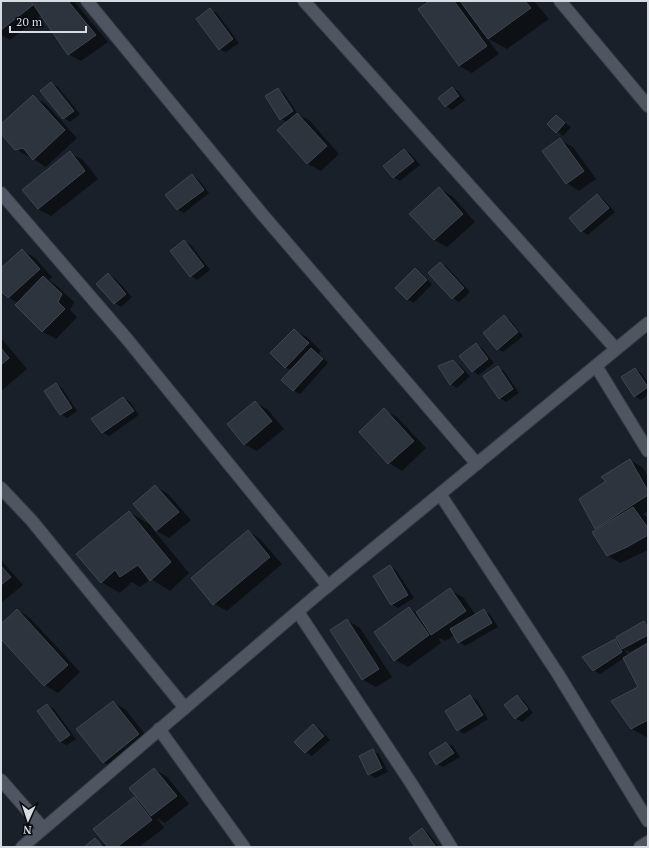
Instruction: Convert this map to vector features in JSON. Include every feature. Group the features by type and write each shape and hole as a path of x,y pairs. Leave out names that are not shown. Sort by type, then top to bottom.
{"street":[{"path":"87,1 262,214 477,464"},
{"path":"304,1 616,349"},
{"path":"560,1 648,106"},
{"path":"1,193 127,339 328,586"},
{"path":"23,846 328,586 648,323"},
{"path":"596,366 648,451"},
{"path":"1,488 32,521 185,708"},
{"path":"440,494 558,674 648,821"},
{"path":"298,612 411,783 451,847"},
{"path":"159,729 244,847"},
{"path":"1,780 43,828"},
{"path":"640,847 648,842"}],"building":[{"path":"1,1 30,1 33,5 1,30"},
{"path":"31,1 68,1 96,35 68,55"},
{"path":"429,1 454,1 487,46 459,66 418,9"},
{"path":"460,1 525,1 531,8 488,39"},
{"path":"210,8 233,39 219,50 196,19"},
{"path":"51,82 74,111 63,119 40,91"},
{"path":"452,87 459,96 445,107 438,98"},
{"path":"278,88 293,111 280,120 265,96"},
{"path":"33,95 65,130 33,160 23,148 15,150 1,134 1,124"},
{"path":"297,113 327,146 307,164 277,130"},
{"path":"556,115 565,123 556,133 547,124"},
{"path":"560,138 584,171 566,184 542,151"},
{"path":"404,149 414,161 393,178 383,166"},
{"path":"70,151 85,171 38,209 22,190"},
{"path":"192,174 204,190 177,210 165,195"},
{"path":"439,187 463,214 434,240 409,214"},
{"path":"597,194 609,208 581,232 569,218"},
{"path":"184,240 204,266 190,277 170,251"},
{"path":"22,249 40,269 8,298 1,291 1,268"},
{"path":"440,262 464,288 452,299 428,273"},
{"path":"415,268 427,280 407,300 395,288"},
{"path":"108,273 126,294 114,304 96,284"},
{"path":"43,276 62,294 58,302 65,309 42,332 15,305"},
{"path":"504,315 518,332 497,350 483,333"},
{"path":"294,329 309,343 285,368 270,353"},
{"path":"476,343 488,359 472,372 459,356"},
{"path":"1,348 9,358 1,365"},
{"path":"311,348 323,359 293,391 281,380"},
{"path":"453,360 464,372 450,385 438,366"},
{"path":"498,366 513,389 499,399 483,376"},
{"path":"635,368 648,387 634,397 621,377"},
{"path":"56,383 72,408 60,415 44,391"},
{"path":"123,397 134,411 102,433 91,419"},
{"path":"255,401 272,421 244,445 227,424"},
{"path":"384,408 414,441 388,464 359,432"},
{"path":"630,459 648,491 648,495 595,529 579,499 606,481 601,477"},
{"path":"155,485 179,512 156,531 133,504"},
{"path":"633,507 648,528 648,535 607,556 592,532"},
{"path":"129,511 171,562 150,581 138,565 120,577 115,570 101,583 76,554"},
{"path":"248,530 270,557 213,605 191,578"},
{"path":"390,565 408,595 391,605 373,576"},
{"path":"1,566 11,577 1,585"},
{"path":"450,588 466,611 431,635 416,612"},
{"path":"409,607 429,635 394,661 374,632"},
{"path":"17,609 68,665 44,686 1,639 1,624"},
{"path":"484,609 492,623 458,643 450,629"},
{"path":"347,619 379,669 362,680 330,630"},
{"path":"644,621 648,628 648,635 622,649 616,637"},
{"path":"615,639 622,652 593,671 582,657"},
{"path":"648,643 648,720 631,729 611,701 638,687 623,658"},
{"path":"470,695 483,715 457,731 445,711"},
{"path":"517,695 528,709 515,719 504,705"},
{"path":"113,701 139,734 103,763 76,729"},
{"path":"47,704 70,735 60,742 37,711"},
{"path":"313,724 324,736 305,753 294,742"},
{"path":"446,742 454,753 436,765 429,753"},
{"path":"373,749 382,768 368,775 359,756"},
{"path":"154,768 177,796 151,816 129,788"},
{"path":"134,797 152,820 117,847 108,847 93,829"},
{"path":"422,828 436,847 415,847 409,838"},
{"path":"95,838 103,847 84,847"}]}
